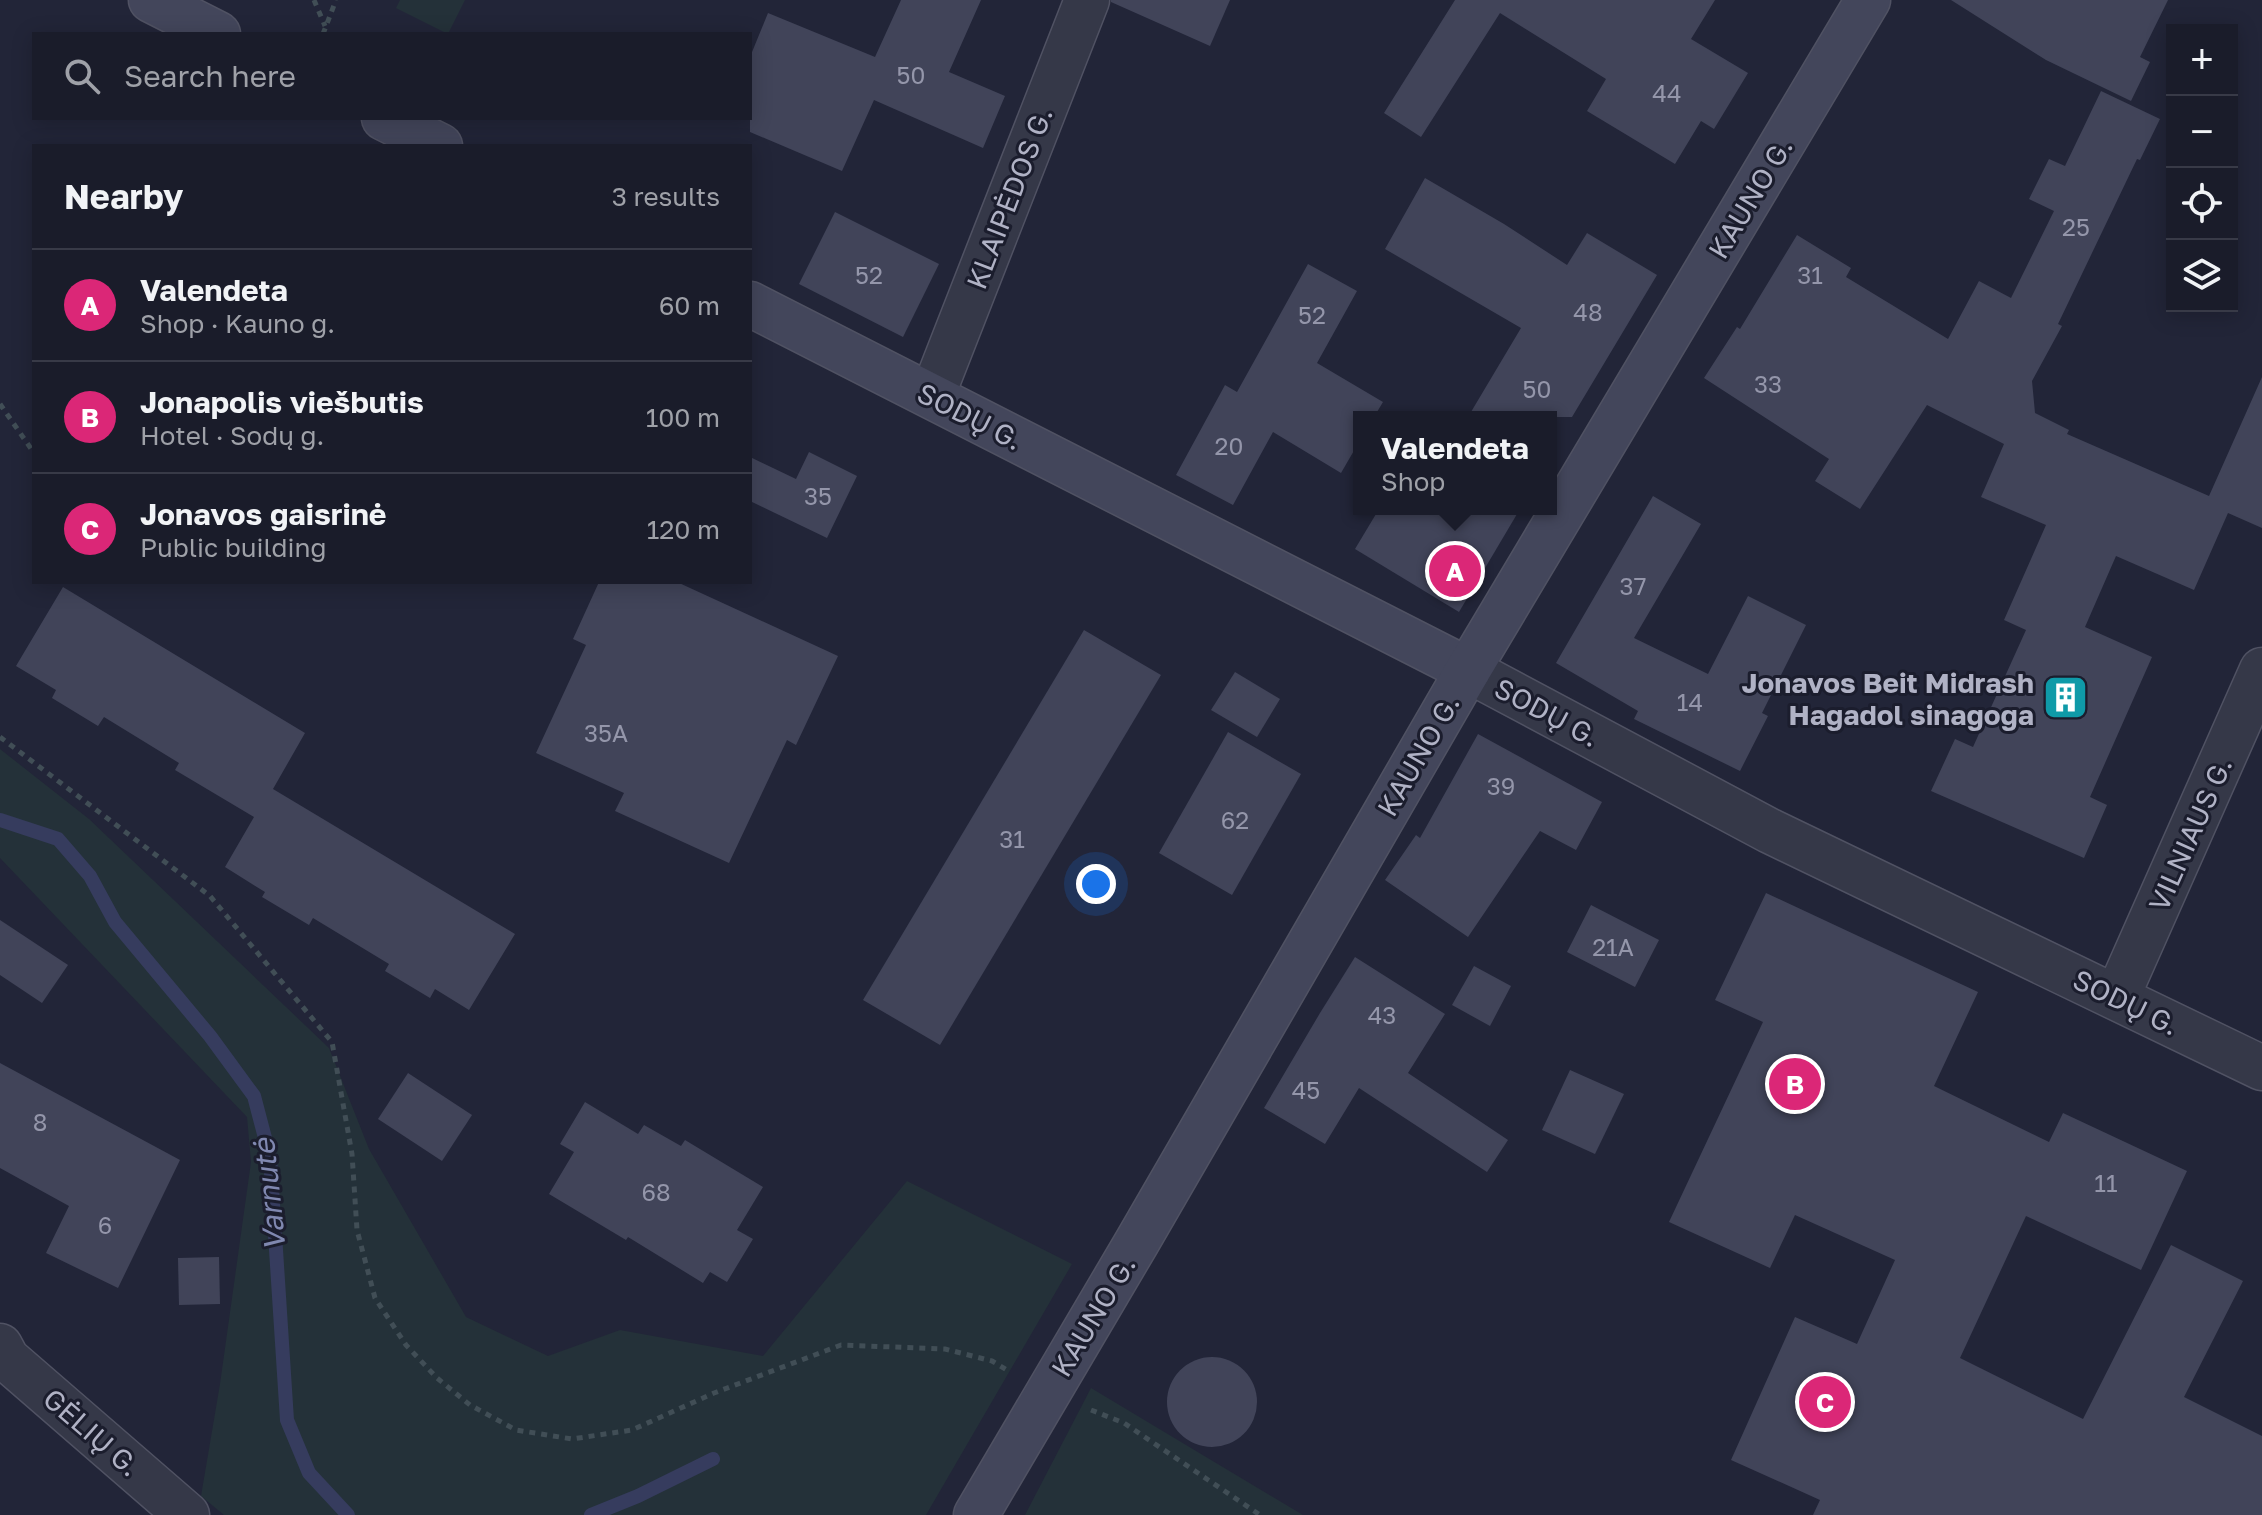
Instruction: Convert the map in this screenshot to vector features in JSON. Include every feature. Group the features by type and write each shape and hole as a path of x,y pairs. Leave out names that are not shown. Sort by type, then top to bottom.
{"main road":[{"path":"151,0 214,32"},
{"name":"KAUNO G.","path":"976,1515 1468,670 1868,0"},
{"path":"388,120 436,144"},
{"name":"SODŲ G.","path":"752,305 1468,670"}],"street":[{"name":"KLAIPĖDOS G.","path":"932,396 1087,0"},
{"name":"SODŲ G.","path":"1468,670 1770,831 2262,1068"},
{"name":"VILNIAUS G.","path":"2117,997 2262,670"},
{"name":"GĖLIŲ G.","path":"0,1346 7,1359 187,1515"}],"path":[{"path":"314,0 324,31"},
{"path":"324,31 336,0"},
{"path":"0,404 32,450"},
{"path":"0,737 210,896 332,1042 352,1154 357,1230 375,1298 406,1345 437,1378 470,1405 516,1430 572,1439 632,1430 714,1393 841,1345 945,1349 992,1361 1047,1392 1124,1423 1260,1515"}],"shaded area":[{"path":"400,0 465,0 449,32 396,8"},
{"path":"0,749 89,819 329,1048 369,1149 466,1317 548,1356 620,1330 763,1356 907,1181 1072,1264 926,1515 224,1515 201,1496 251,1162 247,1117 0,858"},
{"path":"1091,1388 1303,1515 1025,1515"}],"building":[{"path":"901,0 981,0 949,72 1005,96 983,148 874,100 842,171 750,132 752,52 768,13 875,57"},
{"path":"1111,0 1230,0 1210,46"},
{"path":"1455,0 1715,0 1691,39 1748,73 1714,129 1701,121 1675,164 1587,111 1606,79 1500,13 1421,137 1384,113"},
{"path":"1951,0 2168,0 2140,57 2150,62 2131,101 2046,60"},
{"path":"2101,91 2160,119 2140,160 2137,159 2058,324 2062,326 2032,381 2035,413 2069,430 2067,434 2209,496 2262,377 2262,528 2228,513 2194,590 2116,556 2085,627 2152,657 2090,797 2107,805 2084,858 1931,791 1955,739 1973,747 2026,630 2004,620 2046,525 1981,497 2004,444 1927,405 1860,509 1815,481 1829,459 1704,378 1737,327 1740,329 1797,235 1851,268 1846,277 1948,339 1979,281 2011,298 2054,211 2029,199 2049,159 2065,166"},
{"path":"1425,178 1567,265 1587,233 1657,275 1572,417 1557,417 1557,411 1472,411 1521,328 1385,249"},
{"path":"835,212 939,264 903,337 799,284"},
{"path":"1308,264 1357,291 1317,363 1383,402 1378,411 1353,411 1353,452 1341,473 1273,432 1233,505 1176,475 1225,385 1237,392"},
{"path":"809,452 857,476 827,538 752,502 752,458 796,479"},
{"path":"1653,496 1701,524 1634,638 1708,674 1748,596 1806,625 1762,713 1768,716 1740,771 1634,719 1638,711 1556,663"},
{"path":"1375,515 1516,515 1459,612 1355,549"},
{"path":"598,584 681,584 838,656 796,745 787,740 729,863 615,811 624,793 536,753 586,645 573,639"},
{"path":"63,587 305,733 273,789 515,934 469,1010 435,989 430,998 385,971 389,964 313,918 309,925 262,897 265,892 225,867 254,817 175,770 179,763 104,717 98,726 52,698 56,690 16,666"},
{"path":"1084,630 1161,675 940,1045 863,1000"},
{"path":"1235,672 1280,699 1257,737 1211,710"},
{"path":"1228,732 1301,774 1232,895 1159,853"},
{"path":"1478,734 1602,802 1576,850 1540,831 1468,937 1385,880 1416,835 1420,838"},
{"path":"1766,893 1978,992 1934,1086 2049,1142 2063,1113 2187,1171 2141,1270 2026,1216 1960,1358 2083,1419 2171,1245 2243,1281 2184,1397 2262,1436 2262,1515 1813,1515 1820,1500 1731,1460 1795,1317 1857,1344 1895,1260 1795,1215 1770,1268 1669,1222 1763,1022 1715,1000"},
{"path":"1591,905 1659,940 1635,987 1567,952"},
{"path":"0,920 68,965 42,1003 0,975"},
{"path":"1355,957 1445,1014 1408,1073 1508,1140 1487,1172 1359,1088 1325,1144 1264,1108"},
{"path":"1474,966 1511,986 1490,1026 1452,1005"},
{"path":"0,1063 180,1160 118,1288 46,1253 69,1206 0,1168"},
{"path":"1570,1070 1624,1094 1595,1154 1542,1130"},
{"path":"408,1073 472,1115 442,1161 378,1119"},
{"path":"585,1102 638,1134 644,1125 681,1146 685,1140 763,1187 737,1230 753,1239 727,1282 710,1272 703,1283 549,1194 574,1152 560,1144"},
{"path":"219,1257 220,1304 179,1305 178,1258"},
{"path":"1212,1357 1229,1361 1244,1370 1253,1385 1257,1402 1253,1419 1244,1434 1229,1443 1212,1447 1195,1443 1180,1434 1171,1419 1167,1402 1171,1385 1180,1370 1195,1361"}],"waterway":[{"name":"Varnutė","path":"0,820 58,839 90,876 115,922 210,1036 254,1096 270,1157 287,1420 309,1473 348,1515"},
{"name":"Varnutė","path":"591,1515 713,1459"}],"place":[{"name":"Valendeta","path":"1455,571"},
{"name":"Jonavos Beit Midrash Hagadol sinagoga","path":"2065,698"},
{"name":"Jonapolis viešbutis","path":"1795,1084"},
{"name":"Jonavos gaisrinė","path":"1825,1402"}]}
